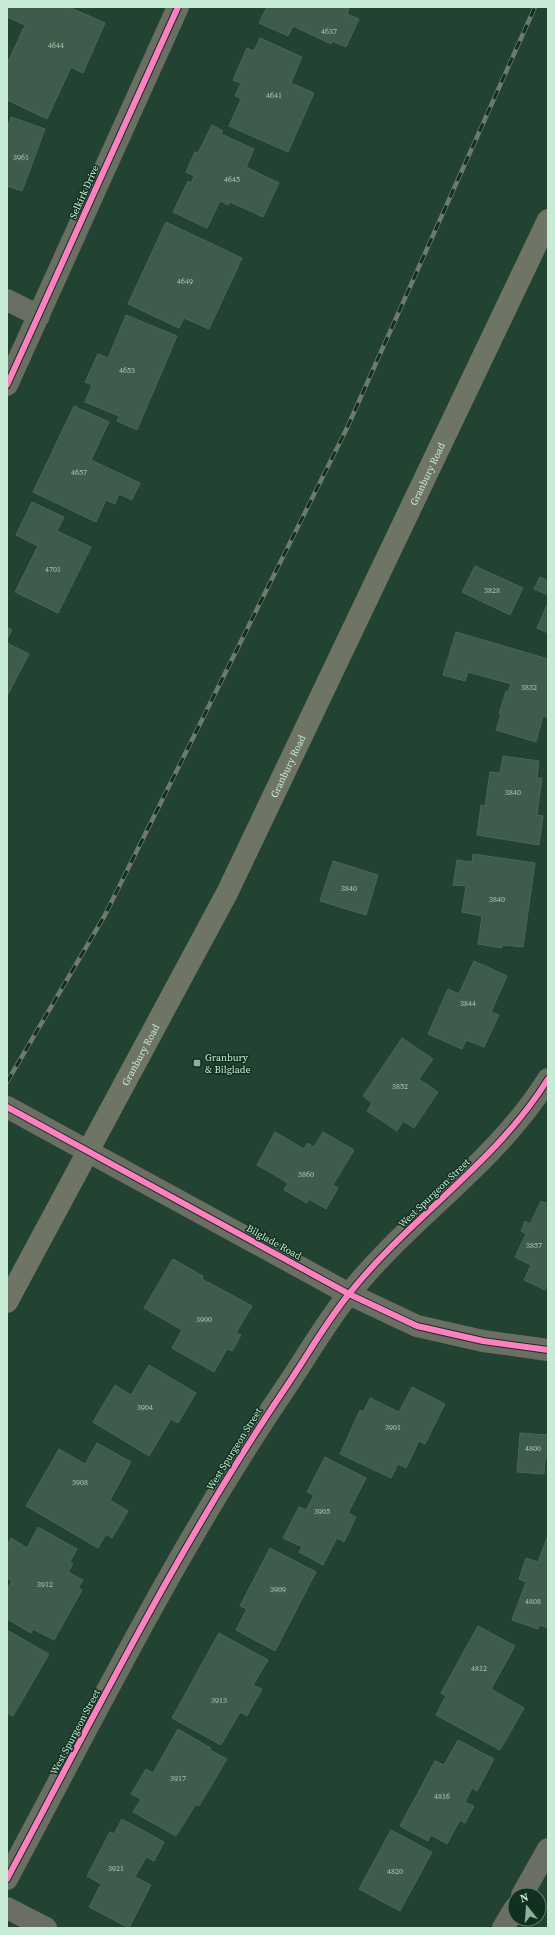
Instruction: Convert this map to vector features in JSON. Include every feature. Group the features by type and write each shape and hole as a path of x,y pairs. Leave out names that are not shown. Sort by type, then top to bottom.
{"main road":[{"name":"Granbury Road","path":"7,1302 227,893 548,220"}],"street":[{"name":"Selkirk Drive","path":"7,385 178,7"},
{"path":"7,300 39,316"},
{"name":"West Spurgeon Street","path":"7,1879 169,1576 258,1428 349,1294 390,1249 492,1151 516,1124 548,1079"},
{"name":"Bilglade Road","path":"7,1106 349,1294 417,1326 483,1341 548,1350"},
{"path":"527,1887 548,1849"},
{"path":"7,1908 46,1928"}],"building":[{"path":"7,7 69,7 105,23 83,73 71,67 47,119 7,100 7,64 25,25 7,17"},
{"path":"267,7 344,7 349,9 347,14 359,19 346,47 332,41 331,44 293,26 288,36 259,23"},
{"path":"260,38 302,57 291,83 314,93 288,152 229,126 241,99 235,96 241,83 233,80 247,48 254,51"},
{"path":"11,117 45,129 22,191 7,186 7,128"},
{"path":"212,125 223,131 221,134 254,149 246,167 279,183 263,217 230,202 228,205 220,201 207,228 173,212 188,181 191,183 194,176 186,172 195,152 198,153"},
{"path":"166,222 242,258 209,329 184,318 179,328 128,304"},
{"path":"126,315 177,336 137,430 117,421 119,416 85,402 92,385 85,382 98,354 108,358"},
{"path":"74,406 109,422 91,460 140,483 132,500 119,494 115,504 106,500 96,522 33,492"},
{"path":"32,502 64,517 57,531 91,547 58,613 15,592 38,546 16,535"},
{"path":"475,566 523,588 510,615 462,592"},
{"path":"540,577 548,581 548,595 534,589"},
{"path":"548,603 548,633 537,628"},
{"path":"7,627 12,630 7,640"},
{"path":"456,632 548,659 548,718 543,716 536,742 496,730 506,691 508,692 511,684 468,672 465,681 443,675"},
{"path":"7,643 29,654 7,696"},
{"path":"503,756 539,761 537,778 542,778 537,815 543,816 539,845 477,835 481,805 485,806 490,772 500,773"},
{"path":"473,854 535,863 523,947 502,945 502,948 478,944 482,916 462,912 466,886 453,885 457,860 472,862"},
{"path":"333,861 378,875 366,915 320,901"},
{"path":"474,961 507,976 491,1012 499,1015 484,1047 466,1040 462,1049 428,1034 448,989 459,994"},
{"path":"402,1038 433,1059 419,1079 438,1092 414,1128 403,1121 397,1131 367,1111 372,1103 363,1096"},
{"path":"275,1132 304,1149 307,1143 314,1147 323,1132 354,1150 333,1185 338,1188 326,1209 309,1199 307,1203 284,1190 288,1183 257,1165"},
{"path":"541,1201 548,1204 548,1284 545,1290 524,1280 531,1265 515,1257 526,1234 521,1231 525,1221 530,1224"},
{"path":"173,1259 203,1276 202,1279 252,1306 236,1333 241,1335 232,1351 227,1349 214,1372 172,1348 182,1330 144,1308"},
{"path":"149,1365 196,1393 178,1423 171,1419 149,1456 93,1422 115,1385 131,1395"},
{"path":"412,1387 445,1404 425,1444 419,1441 406,1468 398,1464 391,1478 340,1454 360,1410 363,1412 370,1398 399,1412"},
{"path":"520,1433 547,1435 548,1459 545,1459 544,1474 517,1472"},
{"path":"97,1443 131,1462 110,1500 128,1511 112,1538 106,1534 98,1548 26,1506 59,1449 85,1464"},
{"path":"325,1457 366,1478 348,1513 356,1517 344,1542 337,1538 323,1565 299,1552 302,1547 283,1538 299,1507 306,1510 314,1495 307,1492"},
{"path":"38,1527 77,1549 70,1562 73,1564 68,1572 83,1580 78,1588 82,1590 54,1640 33,1629 31,1633 7,1619 7,1589 12,1581 7,1578 7,1546 11,1538 27,1548"},
{"path":"548,1535 548,1628 539,1625 538,1629 512,1620 526,1582 519,1579 526,1558 538,1562"},
{"path":"270,1548 316,1572 275,1651 236,1630 247,1609 240,1606"},
{"path":"478,1626 515,1646 491,1689 524,1708 500,1750 436,1715 446,1696 441,1693"},
{"path":"7,1630 49,1654 13,1716 7,1713"},
{"path":"219,1633 268,1660 253,1685 262,1689 247,1716 240,1712 221,1745 172,1718"},
{"path":"178,1729 211,1748 210,1750 227,1759 199,1806 196,1804 176,1836 133,1812 141,1799 131,1794 146,1769 153,1773"},
{"path":"458,1740 494,1759 477,1791 472,1788 465,1802 474,1806 465,1823 460,1820 447,1844 431,1835 428,1841 400,1826 435,1761 444,1765"},
{"path":"122,1819 164,1842 154,1861 146,1857 135,1877 151,1885 129,1928 89,1907 101,1884 87,1876 110,1832 114,1834"},
{"path":"391,1830 432,1852 400,1911 359,1889"}],"railway":[{"path":"7,1082 105,915 347,428 535,7"}],"cycle path":[{"path":"7,385 178,7"},
{"path":"7,1879 140,1629 210,1506 247,1446 324,1328 349,1294 373,1266 504,1137 527,1109 548,1079"},
{"path":"7,1107 349,1294 417,1326 483,1341 548,1350"}],"place":[{"name":"Granbury & Bilglade","path":"197,1063"}]}
